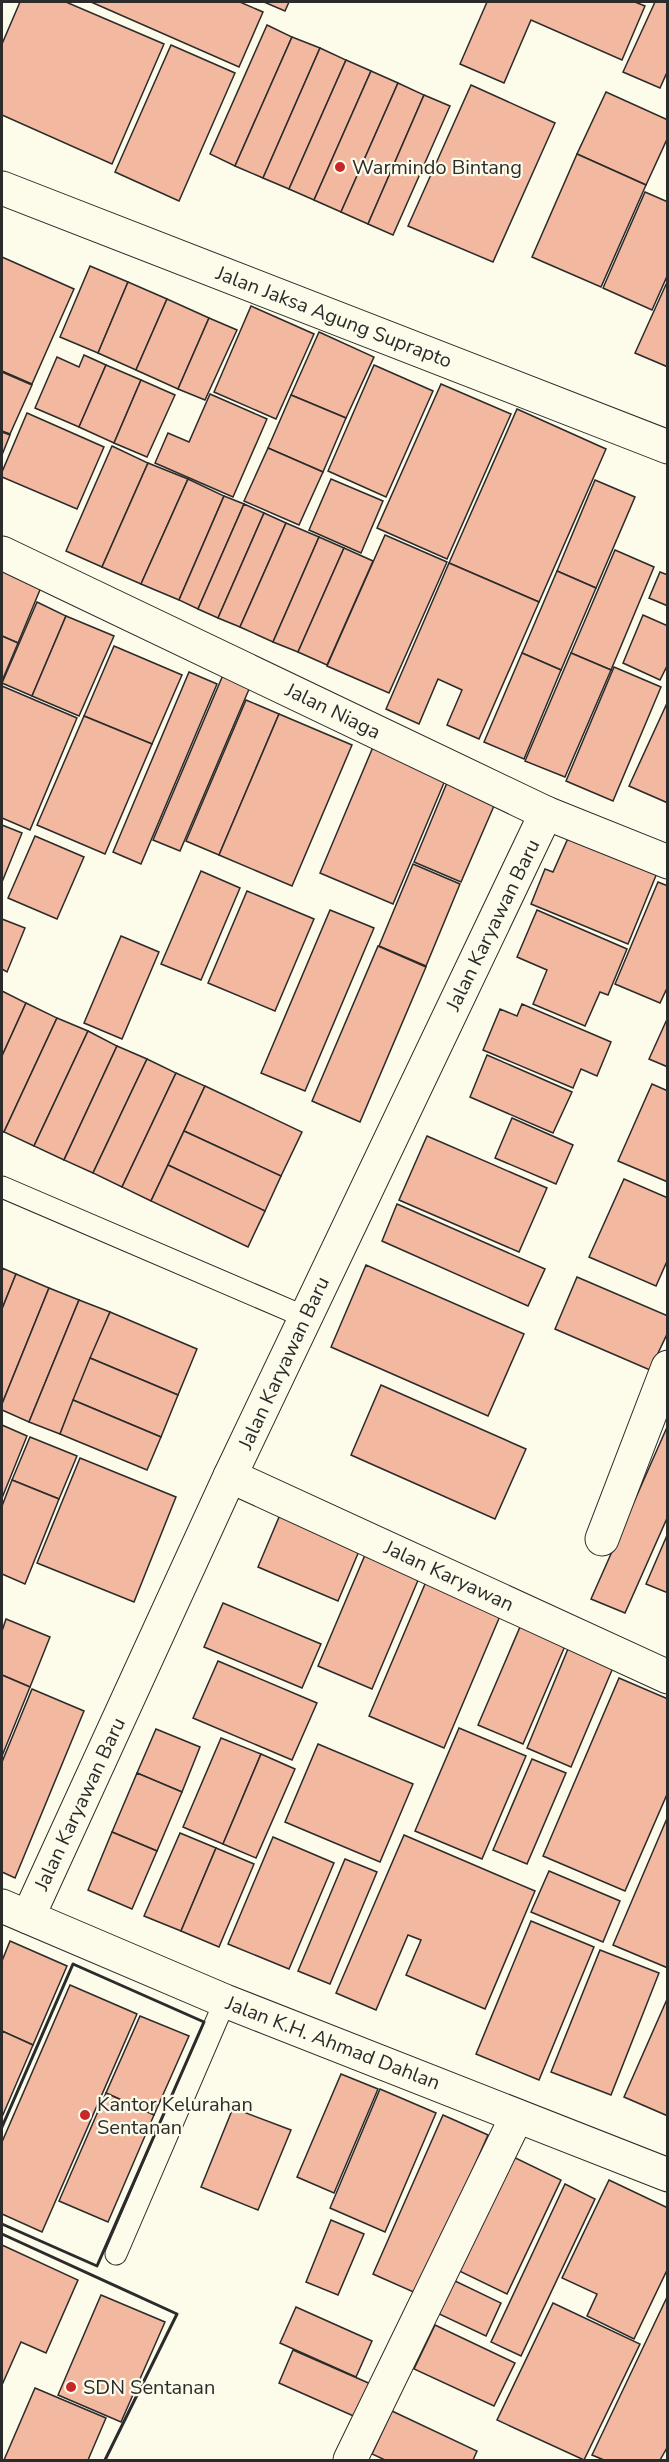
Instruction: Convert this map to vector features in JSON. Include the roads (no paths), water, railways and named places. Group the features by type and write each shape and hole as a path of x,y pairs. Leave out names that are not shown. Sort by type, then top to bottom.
{"street":[{"name":"Jalan Jaksa Agung Suprapto","path":"2,188 668,447"},
{"name":"Jalan Niaga","path":"2,553 546,813 668,862"},
{"name":"Jalan Karyawan Baru","path":"15,1911 230,1476 546,813"},
{"path":"602,1539 668,1367"},
{"name":"Jalan Karyawan","path":"230,1476 668,1677"},
{"name":"Jalan K.H. Ahmad Dahlan","path":"15,1911 225,2001 668,2175"},
{"path":"350,2460 518,2116"}],"lane":[{"path":"2,1187 305,1317"},
{"path":"116,2254 225,2001"}],"place":[{"name":"Warmindo Bintang","path":"340,167"},
{"name":"Kantor Kelurahan Sentanan","path":"85,2115"},
{"name":"SDN Sentanan","path":"71,2387"}]}
